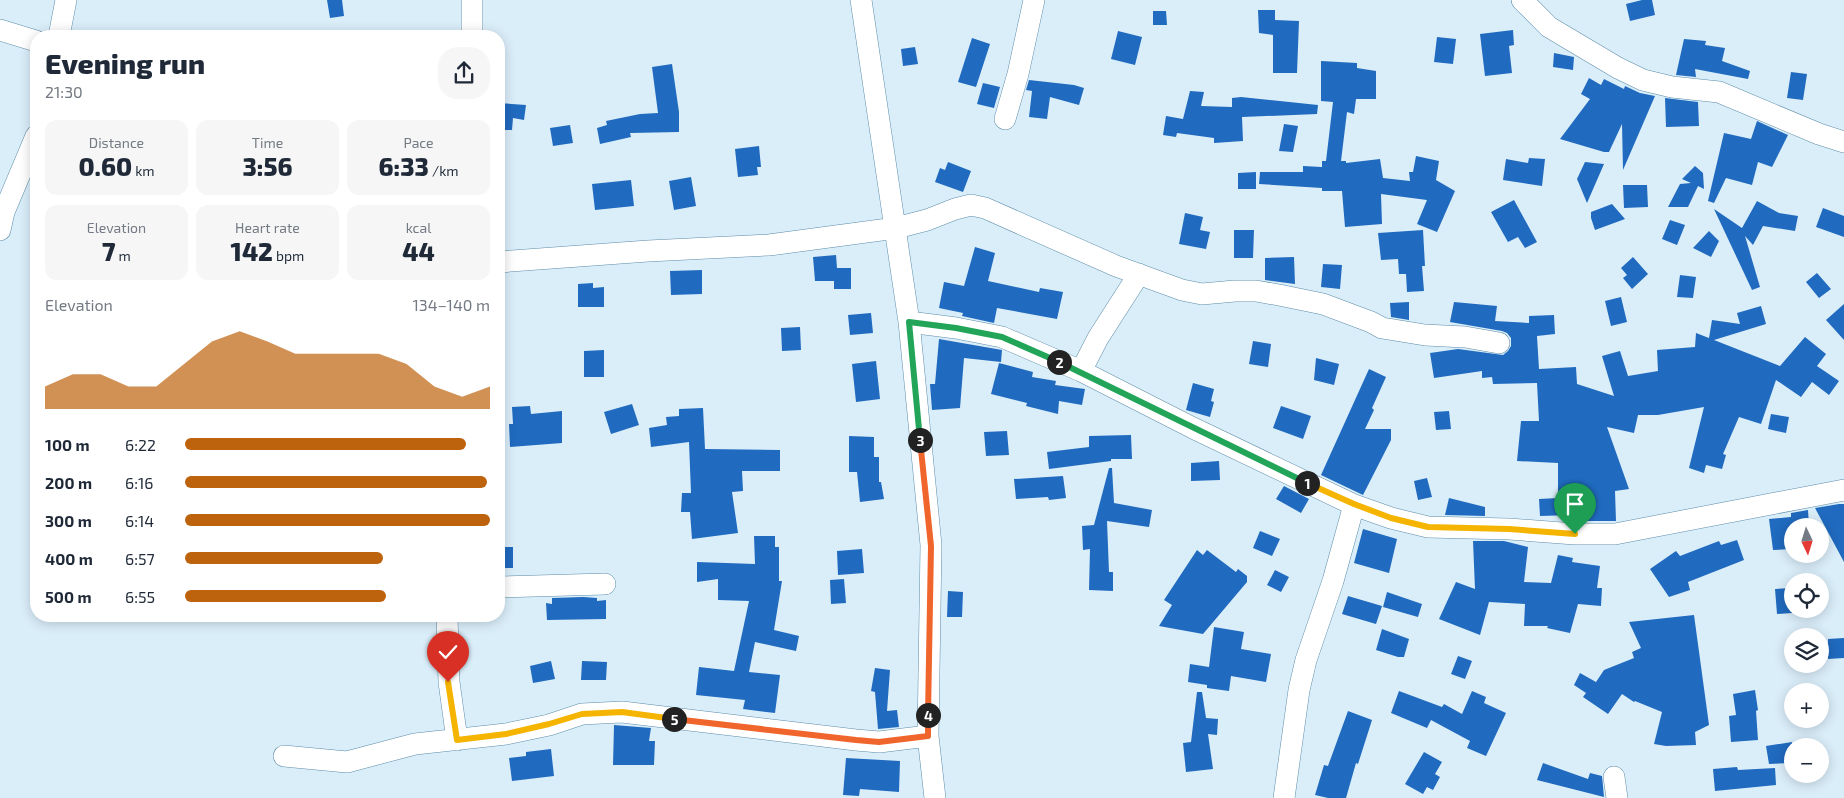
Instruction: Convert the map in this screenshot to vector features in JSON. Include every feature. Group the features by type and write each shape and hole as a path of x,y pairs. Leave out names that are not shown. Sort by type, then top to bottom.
{"street":[{"path":"60,30 66,0"},
{"path":"472,0 472,30"},
{"path":"861,0 909,322 931,546 928,736 935,798"},
{"path":"1005,119 1018,74 1034,0"},
{"path":"1522,0 1549,27 1618,68 1643,80 1672,87 1724,93 1819,134 1844,142"},
{"path":"0,30 30,39"},
{"path":"0,230 4,212 30,150"},
{"path":"505,262 648,251 769,245 896,228 971,205 985,208 1116,266 1182,290 1202,294 1235,291 1279,295 1323,304 1382,328 1424,335 1466,337 1499,343"},
{"path":"1081,371 1098,338 1139,274"},
{"path":"909,322 956,328 1002,337 1081,371 1193,428 1354,504 1391,518 1428,527 1615,534 1844,490"},
{"path":"1284,798 1299,690 1306,660 1333,581 1354,504"},
{"path":"505,587 605,584"},
{"path":"447,622 448,682 457,740"},
{"path":"284,756 347,762 414,744 514,732 582,714 622,712 879,742 928,736"},
{"path":"1614,777 1617,798"}],"building":[{"path":"327,0 342,0 344,16 330,18"},
{"path":"1642,0 1652,0 1655,15 1630,21 1626,4"},
{"path":"1258,10 1275,10 1275,20 1299,21 1297,73 1273,73 1273,35 1259,33"},
{"path":"1153,11 1166,11 1167,25 1153,25"},
{"path":"1513,30 1514,45 1509,46 1512,73 1485,76 1480,34"},
{"path":"1118,31 1142,37 1135,65 1111,59"},
{"path":"1437,37 1456,39 1453,64 1434,62"},
{"path":"972,38 990,44 976,87 958,82"},
{"path":"1684,39 1706,41 1705,45 1725,48 1722,61 1750,71 1748,79 1695,69 1696,77 1676,75"},
{"path":"915,47 918,64 903,66 901,49"},
{"path":"1554,53 1574,57 1573,70 1553,67"},
{"path":"1321,61 1357,63 1357,68 1376,71 1376,99 1356,99 1354,114 1347,112 1341,161 1346,161 1346,163 1380,159 1383,178 1410,181 1409,172 1413,172 1416,156 1439,161 1436,180 1455,191 1437,232 1417,224 1427,200 1381,194 1382,224 1345,227 1342,191 1322,191 1322,188 1259,184 1260,172 1303,172 1303,166 1322,167 1322,161 1326,161 1333,102 1321,101"},
{"path":"672,64 679,112 679,132 630,133 631,137 600,144 597,128 607,125 606,121 640,114 658,113 652,67"},
{"path":"1791,72 1807,74 1803,100 1787,98"},
{"path":"1589,78 1601,85 1604,79 1624,89 1625,86 1640,93 1655,96 1623,170 1622,124 1609,152 1560,139 1590,99 1581,94"},
{"path":"1029,80 1074,85 1084,88 1079,105 1050,97 1047,119 1029,117 1032,91 1026,90"},
{"path":"983,83 1000,87 994,108 977,104"},
{"path":"1190,91 1204,92 1201,106 1232,107 1232,98 1241,97 1318,105 1317,114 1242,117 1243,141 1214,143 1214,138 1177,133 1176,137 1163,135 1166,116 1183,119"},
{"path":"1665,98 1698,102 1699,126 1666,127"},
{"path":"505,103 526,105 524,120 513,118 512,130 505,130"},
{"path":"1757,121 1788,135 1772,167 1758,162 1752,185 1726,178 1714,203 1708,201 1724,133 1751,139"},
{"path":"1284,124 1298,126 1293,152 1279,151"},
{"path":"570,125 573,143 553,146 550,128"},
{"path":"759,146 761,167 757,167 758,175 738,177 735,149"},
{"path":"1529,158 1545,159 1542,186 1503,180 1506,159 1528,163"},
{"path":"948,162 971,171 963,192 935,182 940,168 945,170"},
{"path":"1585,162 1604,164 1587,203 1577,179"},
{"path":"1695,166 1703,173 1704,189 1698,186 1688,207 1668,207 1680,184 1691,183 1682,179"},
{"path":"1256,172 1256,189 1238,189 1238,173"},
{"path":"691,177 696,206 674,210 669,181"},
{"path":"631,180 634,206 595,210 592,184"},
{"path":"1623,185 1647,185 1648,207 1624,208"},
{"path":"1514,200 1537,242 1525,248 1518,237 1508,242 1491,212"},
{"path":"1757,201 1779,213 1798,216 1795,231 1763,226 1753,245 1745,236 1760,287 1752,290 1714,209 1742,228"},
{"path":"1612,204 1625,219 1595,230 1591,212"},
{"path":"1823,208 1844,216 1844,237 1816,227"},
{"path":"1185,213 1203,217 1200,230 1210,232 1206,249 1179,244"},
{"path":"1670,220 1685,225 1677,245 1662,239"},
{"path":"1234,230 1254,230 1253,258 1234,258"},
{"path":"1423,230 1425,266 1422,266 1424,291 1407,292 1406,274 1399,274 1398,259 1381,260 1378,233"},
{"path":"1709,231 1719,241 1711,257 1693,248"},
{"path":"975,247 995,253 988,281 1039,292 1040,288 1063,292 1057,319 997,308 994,323 962,316 963,313 939,308 944,282 964,286"},
{"path":"836,255 837,268 851,268 851,289 834,289 834,281 815,281 813,257"},
{"path":"1294,257 1295,284 1265,280 1265,258"},
{"path":"1633,257 1648,274 1632,289 1623,278 1627,275 1621,268"},
{"path":"1323,264 1342,265 1340,289 1321,287"},
{"path":"702,270 702,294 671,295 670,271"},
{"path":"1817,273 1831,289 1819,298 1806,282"},
{"path":"1680,275 1696,277 1693,298 1677,297"},
{"path":"593,283 593,288 604,287 604,307 578,307 578,284"},
{"path":"1621,297 1627,322 1611,326 1605,301"},
{"path":"1409,302 1409,320 1391,317 1390,303"},
{"path":"1454,302 1497,306 1495,321 1529,323 1529,316 1554,315 1555,334 1537,336 1539,369 1576,367 1577,384 1614,396 1602,356 1620,351 1628,376 1658,371 1657,350 1695,347 1696,333 1709,338 1712,320 1740,324 1737,313 1761,306 1766,324 1714,340 1780,366 1805,337 1826,354 1817,366 1839,381 1829,395 1812,382 1801,397 1776,380 1761,424 1739,417 1723,454 1726,455 1722,469 1706,465 1704,473 1689,468 1704,407 1658,415 1638,415 1634,433 1607,427 1629,489 1615,491 1616,521 1574,521 1573,515 1540,516 1539,499 1558,498 1558,463 1517,461 1521,421 1539,421 1537,383 1493,384 1492,377 1482,378 1482,371 1434,378 1430,353 1458,349 1503,355 1511,346 1511,338 1502,331 1450,322"},
{"path":"1844,304 1844,340 1826,320"},
{"path":"871,313 873,333 850,335 848,315"},
{"path":"800,327 801,350 782,351 781,328"},
{"path":"939,339 1002,350 1001,362 964,358 960,408 932,410 930,384 935,384"},
{"path":"1253,341 1271,344 1268,367 1249,364"},
{"path":"604,350 604,377 584,377 584,351"},
{"path":"1316,358 1339,364 1334,385 1314,380"},
{"path":"876,361 880,399 856,402 852,364"},
{"path":"999,363 1033,372 1032,377 1056,381 1055,385 1085,389 1082,405 1059,401 1058,414 1026,406 1027,403 991,394"},
{"path":"1369,369 1386,377 1365,429 1391,429 1391,440 1363,495 1321,475"},
{"path":"1193,383 1214,389 1211,401 1214,402 1210,417 1186,410"},
{"path":"632,404 639,425 611,434 604,412"},
{"path":"530,406 531,414 562,411 562,443 510,447 509,424 513,424 512,407"},
{"path":"1281,406 1311,416 1303,439 1273,428"},
{"path":"703,408 705,449 780,450 780,471 742,471 743,491 732,492 738,533 692,539 690,512 681,512 682,493 691,493 689,442 651,447 649,428 667,425 666,417 679,416 679,409"},
{"path":"1449,411 1451,429 1436,430 1434,412"},
{"path":"1771,414 1789,417 1786,433 1768,429"},
{"path":"1007,431 1009,455 986,456 984,432"},
{"path":"1131,435 1132,459 1111,459 1111,461 1049,469 1047,452 1089,447 1089,436"},
{"path":"849,436 874,437 874,457 879,457 879,482 881,482 884,499 860,502 857,472 849,472"},
{"path":"1219,461 1220,480 1191,481 1191,463"},
{"path":"1109,468 1112,468 1114,503 1152,510 1149,527 1107,521 1109,572 1113,572 1113,591 1089,590 1090,549 1083,550 1082,526 1094,525"},
{"path":"1063,476 1066,498 1049,500 1048,497 1016,499 1014,479"},
{"path":"1427,478 1432,497 1418,500 1414,481"},
{"path":"1284,486 1309,499 1301,513 1276,499"},
{"path":"1449,498 1485,507 1485,516 1445,515"},
{"path":"1844,504 1844,562 1829,534 1829,518 1820,518 1815,508"},
{"path":"1808,510 1808,518 1784,518 1784,549 1773,550 1769,519 1791,517 1791,513"},
{"path":"1363,529 1397,539 1389,573 1354,563"},
{"path":"1260,531 1280,539 1272,556 1253,548"},
{"path":"754,536 775,536 775,547 779,547 779,581 782,581 774,630 799,636 796,651 755,642 749,672 780,675 775,713 743,709 745,700 696,695 699,667 734,671 749,601 718,600 718,579 697,582 697,562 755,564"},
{"path":"1737,540 1744,560 1688,582 1690,590 1669,597 1650,569 1676,551 1680,556 1719,541 1721,545"},
{"path":"1473,541 1504,541 1528,547 1524,582 1551,583 1558,555 1573,558 1572,562 1600,566 1597,588 1602,588 1601,606 1578,604 1570,633 1547,628 1548,626 1524,626 1525,604 1489,602 1480,635 1439,619 1456,582 1475,589"},
{"path":"505,547 513,547 513,568 505,568"},
{"path":"862,549 864,573 838,575 837,551"},
{"path":"1197,550 1203,555 1207,550 1236,572 1238,569 1247,576 1247,582 1203,634 1159,626 1172,605 1164,600"},
{"path":"1275,570 1289,577 1281,592 1267,585"},
{"path":"844,579 846,603 831,604 830,580"},
{"path":"1784,588 1784,614 1777,614 1775,589"},
{"path":"948,591 963,592 962,617 947,617"},
{"path":"1387,592 1422,604 1418,617 1383,607"},
{"path":"1348,596 1382,606 1376,624 1342,614"},
{"path":"552,598 597,598 597,601 606,600 606,619 547,620 546,603 552,604"},
{"path":"1694,615 1709,725 1695,732 1696,745 1666,746 1654,744 1662,712 1634,702 1622,694 1608,714 1583,697 1586,693 1574,685 1580,673 1596,682 1604,670 1634,658 1632,652 1641,648 1629,622"},
{"path":"1214,627 1244,632 1241,649 1271,654 1266,682 1231,676 1229,691 1207,688 1207,685 1188,682 1190,664 1209,667"},
{"path":"1382,629 1409,639 1404,657 1376,650"},
{"path":"1844,638 1844,658 1829,659 1829,639"},
{"path":"1458,656 1472,661 1465,679 1451,674"},
{"path":"551,661 555,679 533,683 530,666"},
{"path":"582,661 607,662 606,680 581,680"},
{"path":"875,668 890,670 887,711 897,710 899,727 878,729 875,692 871,691"},
{"path":"1755,690 1758,710 1756,711 1758,740 1731,742 1729,716 1736,715 1733,694"},
{"path":"1399,691 1442,707 1444,704 1462,714 1472,691 1486,697 1484,703 1506,713 1486,756 1467,748 1470,741 1431,720 1427,728 1391,713"},
{"path":"1197,692 1202,692 1206,718 1218,719 1217,735 1208,734 1213,769 1186,772 1183,743 1191,742"},
{"path":"1348,711 1372,720 1358,764 1356,763 1346,798 1328,798 1315,795 1324,765 1328,766"},
{"path":"614,725 651,728 649,741 655,741 654,765 613,765"},
{"path":"1784,743 1784,763 1769,764 1766,746"},
{"path":"551,749 554,776 512,781 509,758 526,756 526,752"},
{"path":"1424,752 1442,762 1435,774 1440,777 1433,790 1427,787 1423,794 1405,784"},
{"path":"846,758 900,761 899,792 860,789 859,796 843,795"},
{"path":"1543,763 1588,779 1590,773 1602,776 1604,797 1537,780"},
{"path":"1737,767 1738,770 1775,768 1776,785 1715,791 1713,769"}],"route":[{"path":"448,682 457,740 506,734 582,714 622,712 879,742 928,736 931,546 909,322 956,328 1002,337 1081,371 1193,428 1354,504 1391,518 1428,527 1509,529 1575,534"}]}
